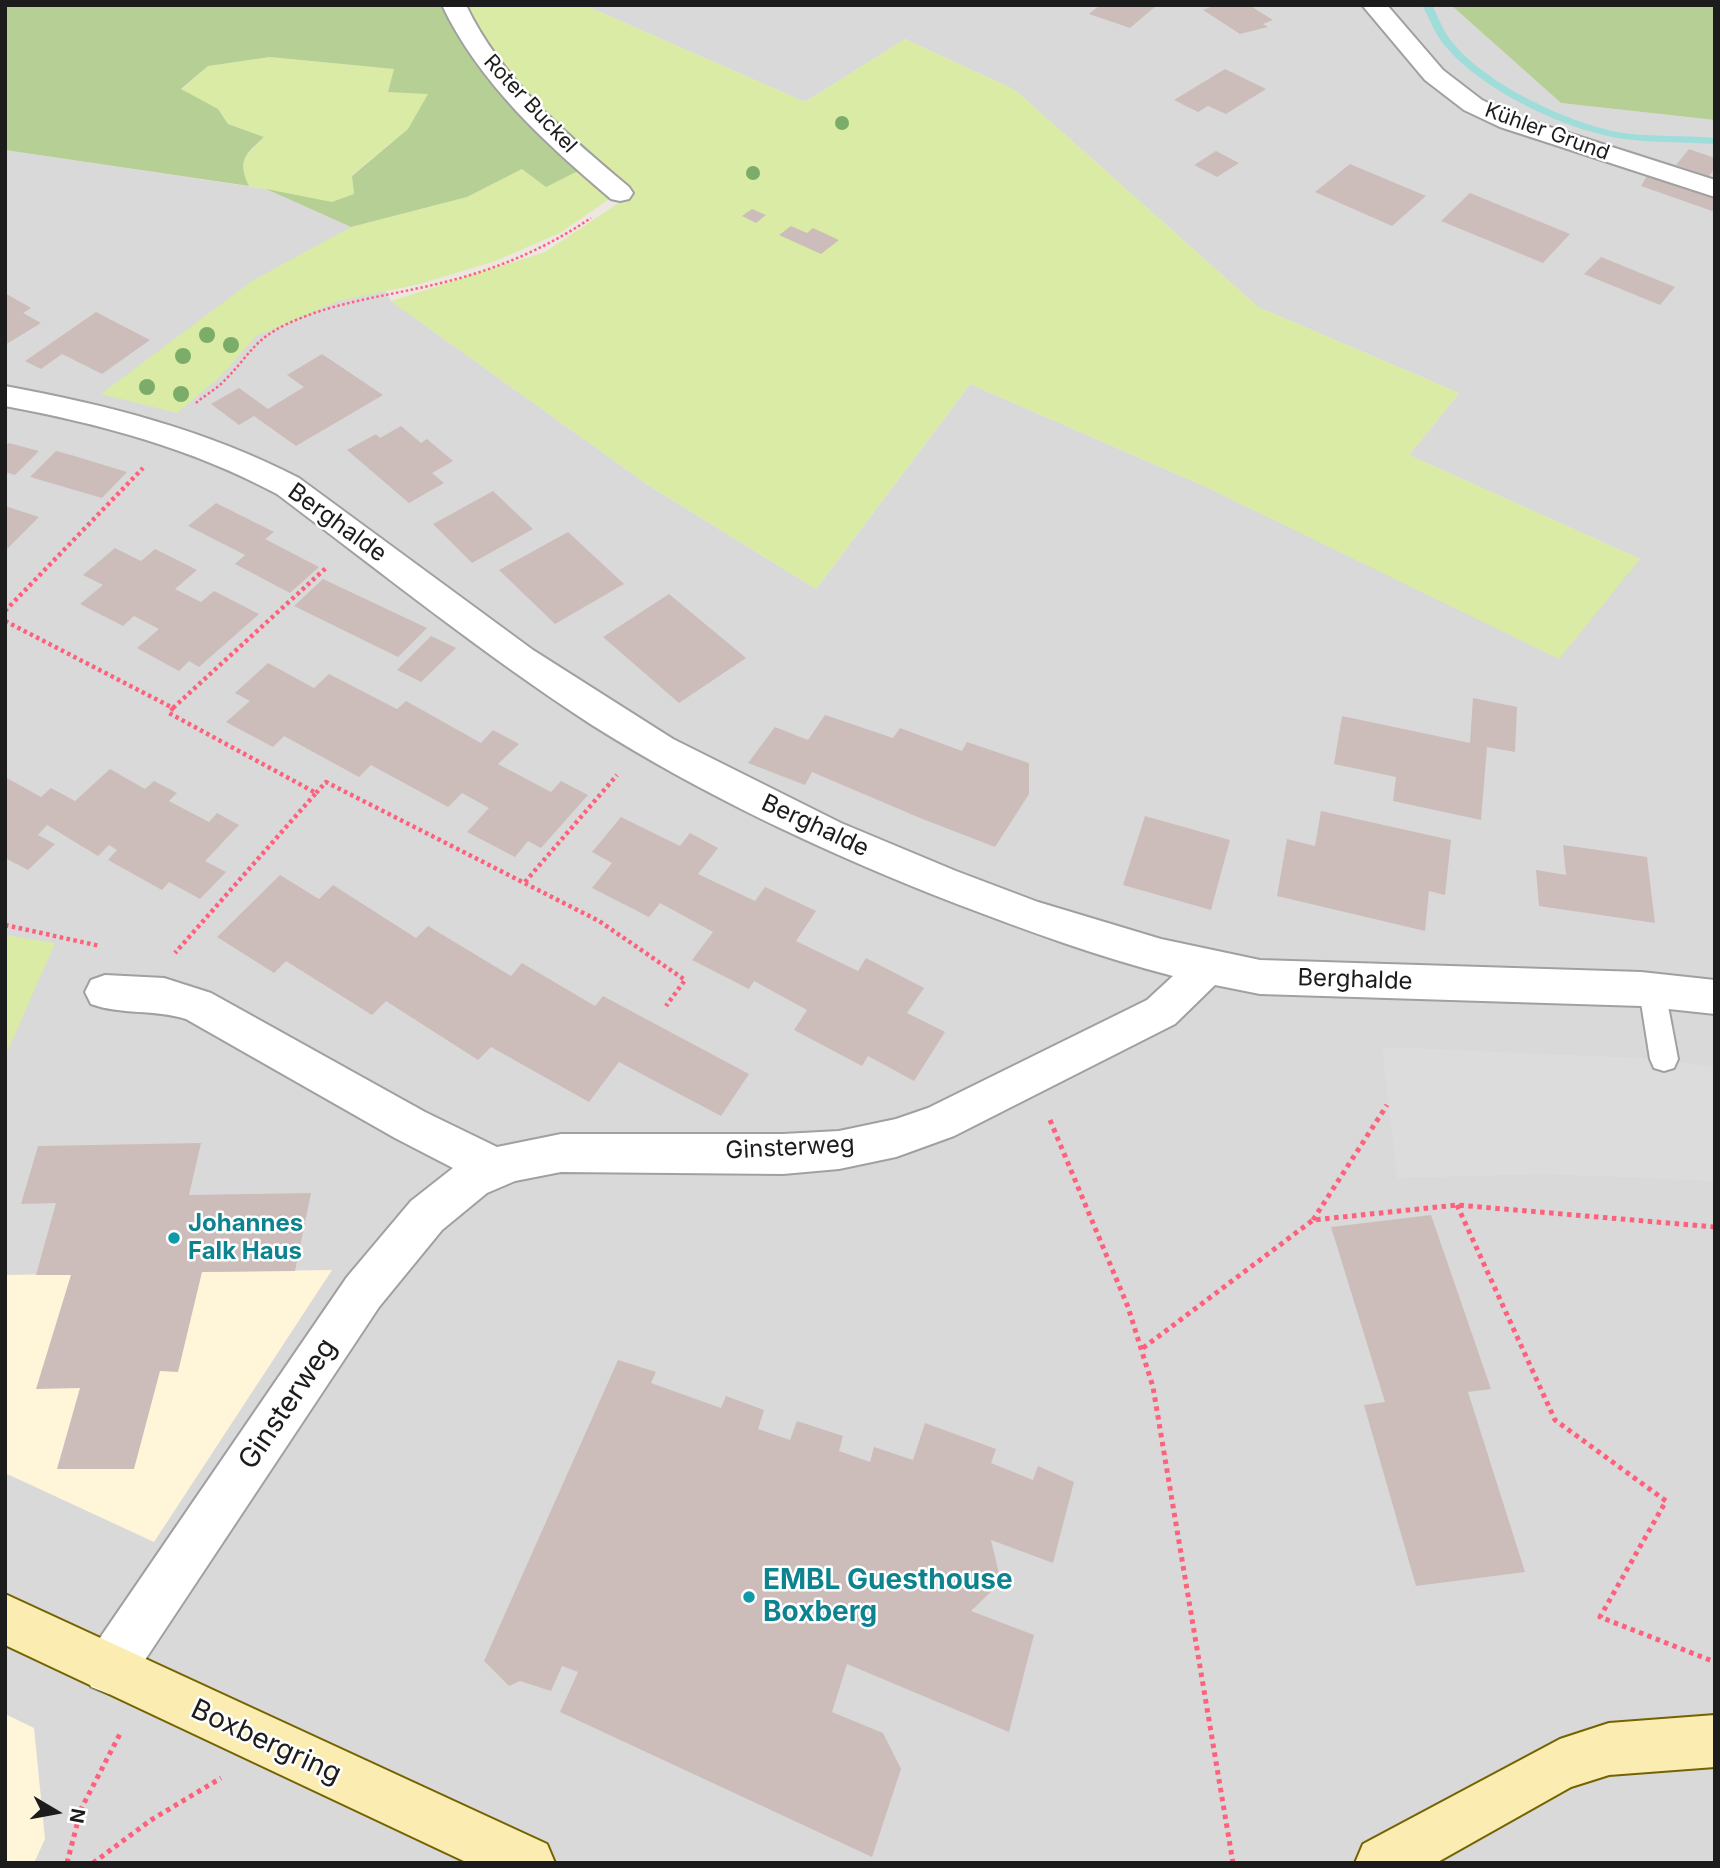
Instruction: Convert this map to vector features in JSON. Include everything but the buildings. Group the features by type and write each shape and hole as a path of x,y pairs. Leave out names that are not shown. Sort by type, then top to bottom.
{"street":[{"name":"Roter Buckel","path":"454,5 458,18 477,46 517,94 590,169 620,193"},
{"name":"Kühler Grund","path":"1374,5 1434,75 1473,105 1509,122 1715,189"},
{"name":"Berghalde","path":"5,396 121,420 175,436 249,464 288,486 556,683 648,739 747,794 927,877 1069,929 1206,969 1260,977 1652,990 1715,997"},
{"name":"Ginsterweg","path":"110,1669 363,1292 403,1242 446,1199 471,1180 496,1168 530,1157 561,1153 783,1154 839,1150 896,1138 939,1123 1161,1012 1206,969"},
{"path":"123,992 164,995 197,1005 410,1125 496,1168"},
{"name":"Boxbergring","path":"5,1619 528,1863"},
{"path":"1382,1863 1560,1765 1609,1749 1715,1741"}],"lane":[{"path":"1652,990 1664,1059"}],"path":[{"path":"205,395 228,377 248,349 286,325 345,302 423,287 494,266 557,238 594,215"},
{"path":"5,611 175,436"},
{"path":"316,793 169,713 358,538"},
{"path":"5,621 173,708"},
{"path":"525,882 648,739"},
{"path":"172,957 326,782 599,920 685,980 666,1006"},
{"path":"5,925 111,950"},
{"path":"1143,1348 1313,1220 1387,1105"},
{"path":"1051,1121 1143,1348 1171,1482 1233,1863"},
{"path":"1313,1220 1457,1205 1715,1227"},
{"path":"1457,1205 1555,1420 1666,1501 1600,1617 1715,1662"},
{"path":"93,1863 151,1820 276,1747"},
{"path":"66,1863 81,1809 106,1760"}],"shaded area":[{"path":"584,5 1451,5 1561,103 1715,120 1715,1863 5,1863 5,150 266,189 351,227 391,301 648,485 816,589 970,384 1204,486 1381,571 1640,559 1409,455 1459,393 1258,307 1015,90 905,39 805,102"},
{"path":"1382,1047 1663,1059 1715,1067 1715,1181 1545,1174 1397,1178"},
{"path":"332,1270 154,1542 5,1473 5,1275"},
{"path":"5,1714 34,1728 45,1839 34,1863 5,1863"}],"green space":[{"path":"5,5 460,5 580,170 546,187 522,169 467,197 351,227 266,189 332,202 354,194 352,176 408,129 428,94 388,92 394,69 270,57 208,66 181,89 218,109 228,124 264,137 248,154 243,164 249,186 5,150"},
{"path":"460,5 584,5 805,102 905,39 1015,90 1258,307 1459,393 1409,455 1640,559 1559,659 1204,486 970,384 816,589 648,485 391,301 545,252 629,196 523,94"},
{"path":"1451,5 1715,5 1715,120 1561,103"},
{"path":"270,57 395,69 388,91 429,93 408,129 352,175 354,194 332,203 249,186 245,177 245,158 264,137 228,124 218,109 181,90 208,66"},
{"path":"522,169 580,170 615,195 560,233 495,261 420,284 338,301 256,336 222,375 177,413 101,394 252,281 351,227 467,197"},
{"path":"5,935 55,943 5,1057"}],"waterway":[{"path":"1427,5 1441,34 1460,57 1528,102 1581,125 1624,136 1715,141"}],"place":[{"name":"Johannes Falk Haus","path":"174,1238"},
{"name":"EMBL Guesthouse Boxberg","path":"749,1597"}]}
